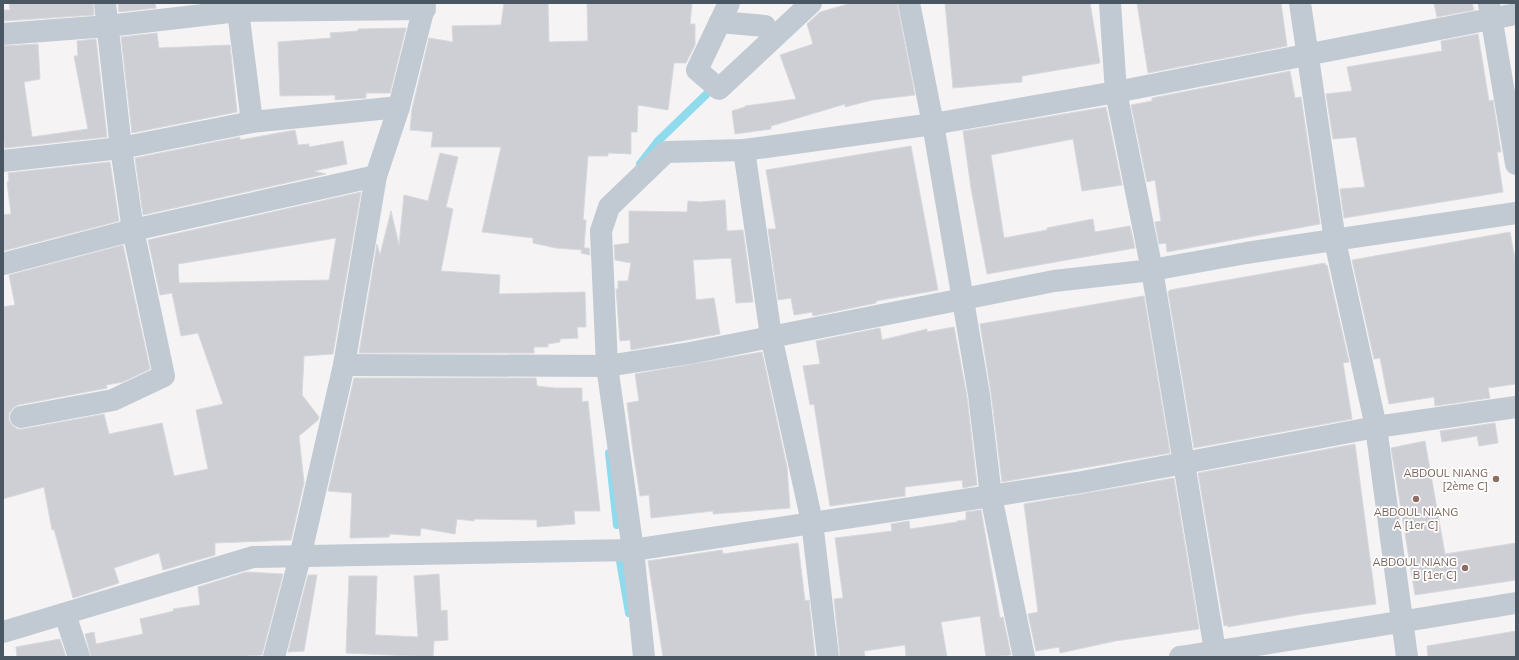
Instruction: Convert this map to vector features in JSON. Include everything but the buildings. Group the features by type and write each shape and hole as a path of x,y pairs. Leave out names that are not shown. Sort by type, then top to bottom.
{"street":[{"path":"21,417 113,400 164,376 133,230 121,148 105,3"},
{"path":"765,26 724,12 697,70 714,84 811,3"},
{"path":"909,3 933,124 979,395 991,496 1024,657"},
{"path":"1110,3 1116,92 1152,270 1215,654"},
{"path":"1300,3 1335,241 1376,427 1407,657"},
{"path":"3,34 108,26 237,7 425,6 399,107 376,176 344,365 300,556 274,657"},
{"path":"237,7 252,122"},
{"path":"1490,10 1516,164"},
{"path":"644,657 633,550 607,366 601,231 609,207 666,152 744,150 933,124 1116,92 1307,54 1490,10 1516,14"},
{"path":"3,161 121,148 252,122 399,107"},
{"path":"744,150 771,336 812,522 828,657"},
{"path":"3,264 133,230 376,176"},
{"path":"344,365 607,366 690,353 1054,281 1152,270 1516,214"},
{"path":"3,632 253,557 633,550 991,496 1376,427 1516,407"},
{"path":"1180,657 1215,654 1401,621 1516,603"},
{"path":"65,614 79,657"}],"waterway":[{"path":"640,164 658,141 715,86"},
{"path":"609,453 617,525"},
{"path":"620,561 629,613"}],"place":[{"name":"ABDOUL NIANG [2ème C]","path":"1496,479"},
{"name":"ABDOUL NIANG A [1er C]","path":"1416,499"},
{"name":"ABDOUL NIANG B [1er C]","path":"1465,568"}]}
